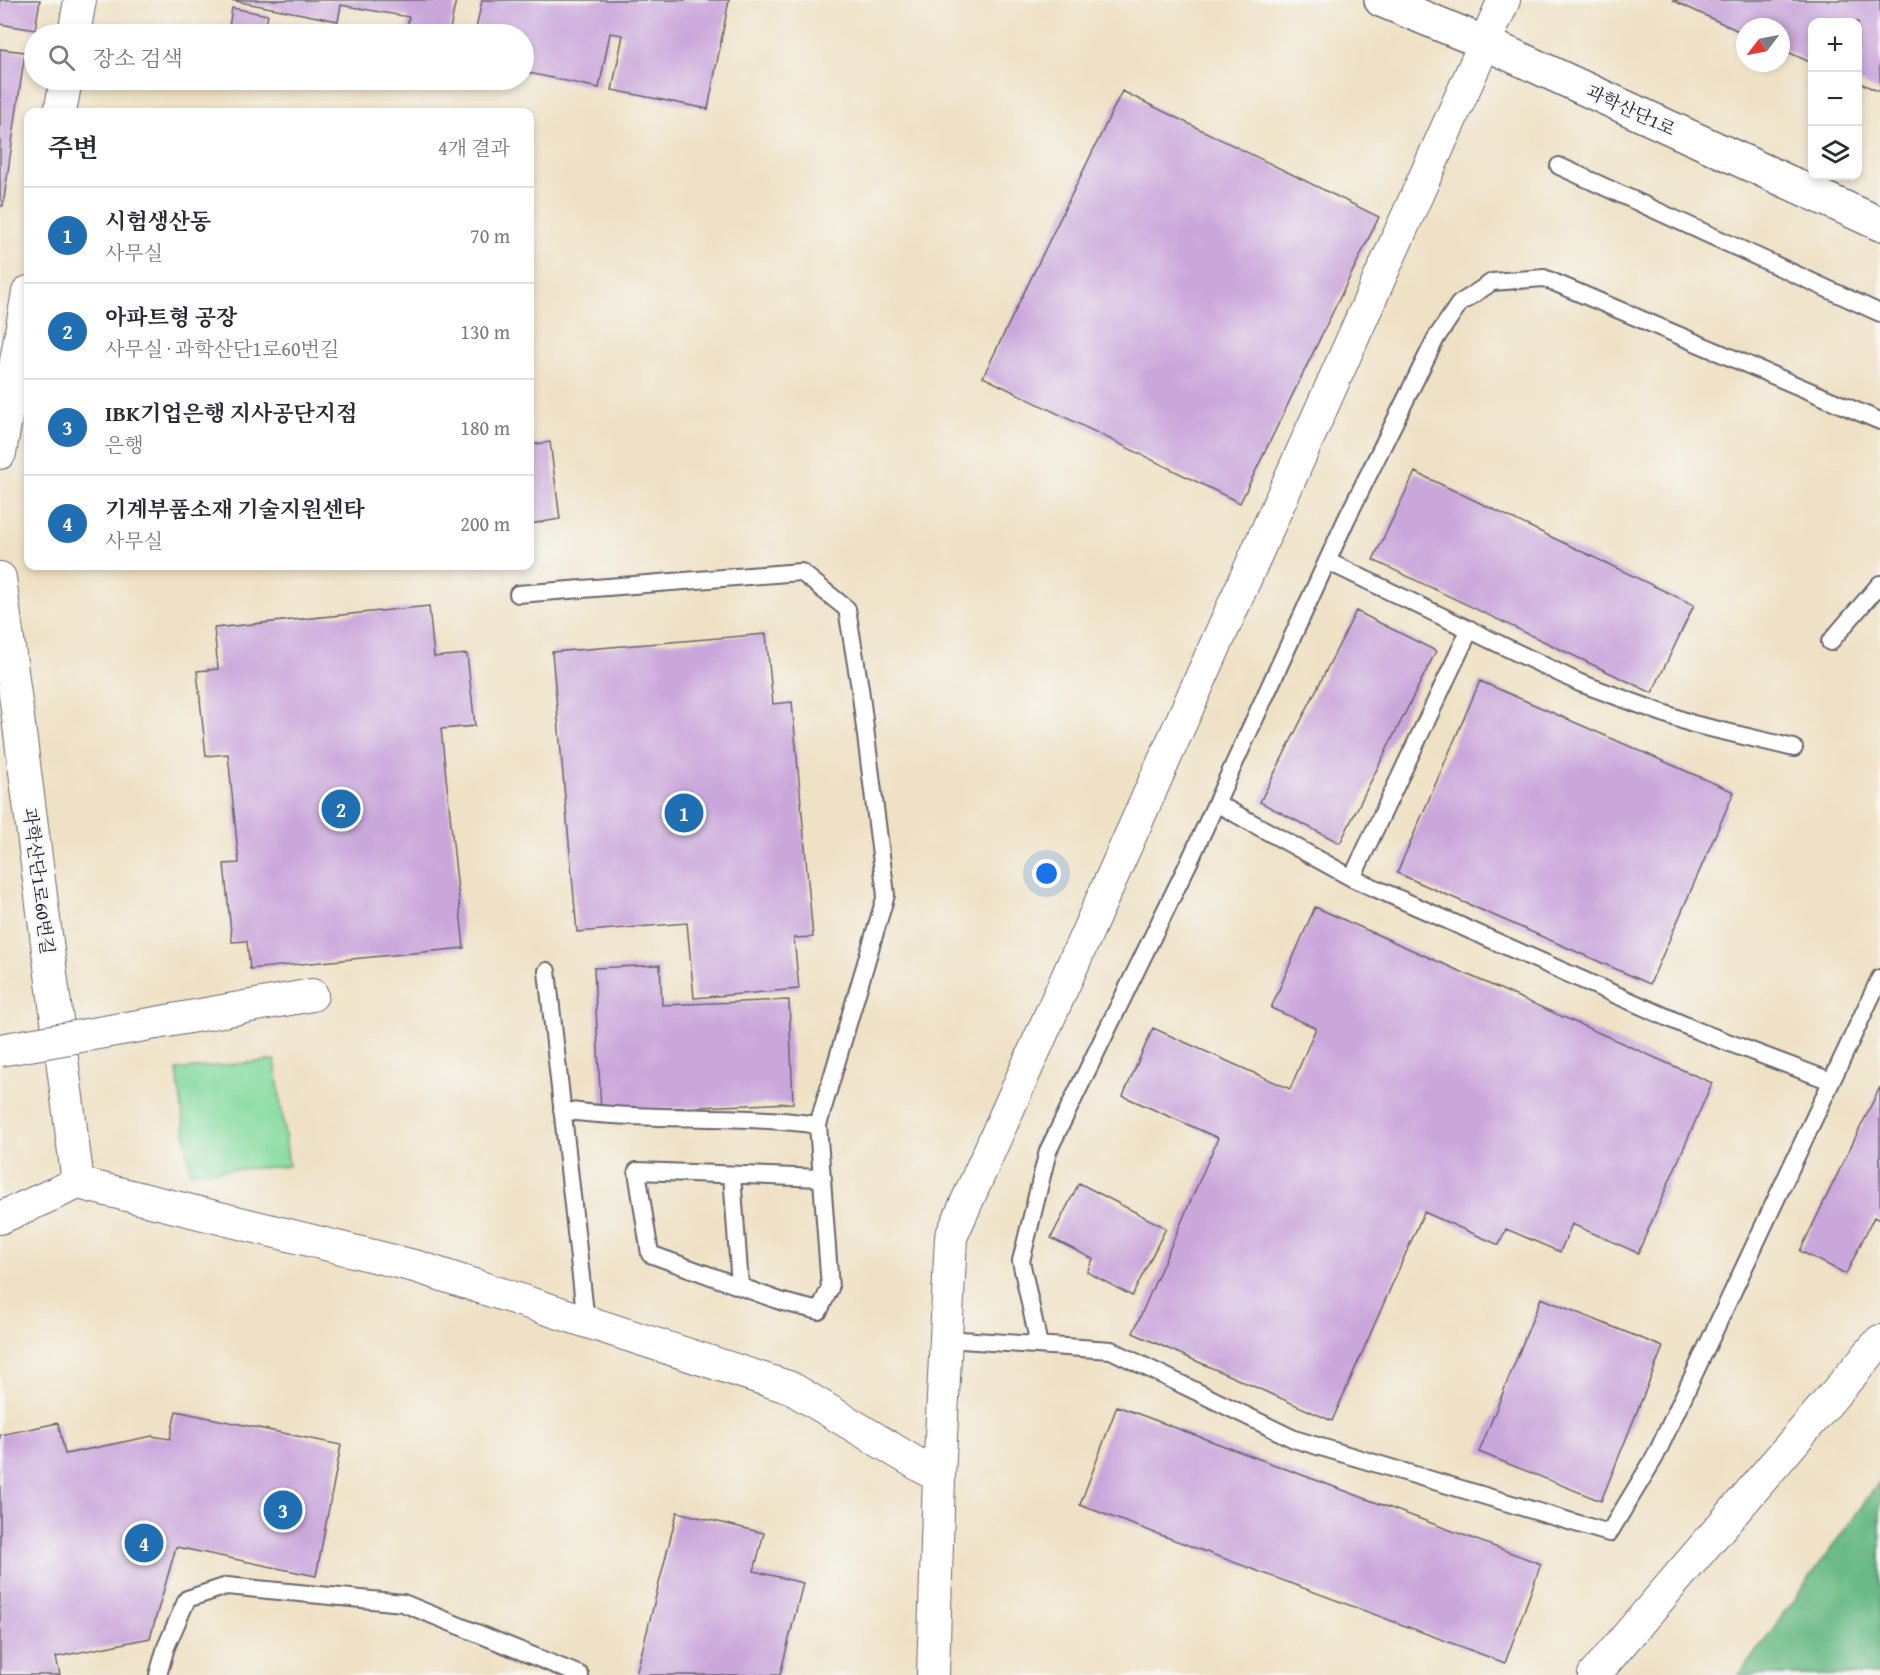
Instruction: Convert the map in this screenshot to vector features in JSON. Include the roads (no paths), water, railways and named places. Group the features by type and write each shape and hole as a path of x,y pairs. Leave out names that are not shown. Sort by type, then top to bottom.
{"main road":[{"name":"과학산단1로","path":"1381,0 1485,44 1880,224"}],"street":[{"path":"76,24 80,0"},
{"path":"933,1675 939,1477 951,1237 1504,0"},
{"path":"61,108 64,90"},
{"path":"0,453 24,315"},
{"name":"과학산단1로60번길","path":"0,578 78,1183"},
{"path":"0,1050 312,995"},
{"path":"0,1218 78,1183 418,1267 791,1388 939,1477"},
{"path":"1594,1675 1880,1341"}],"lane":[{"path":"1559,166 1880,313"},
{"path":"1040,1345 1021,1261 1048,1151 1216,802 1327,561 1436,338 1459,304 1492,282 1544,278 1880,421"},
{"path":"1327,561 1580,683 1692,724 1794,748"},
{"path":"518,594 801,572 847,609 860,688 886,895 818,1125 823,1178 830,1288 819,1311 783,1302 650,1254 637,1171 823,1178"},
{"path":"1830,642 1880,584"},
{"path":"1352,878 1470,629"},
{"path":"1216,802 1352,878 1698,1031 1831,1082"},
{"path":"547,971 586,1322"},
{"path":"946,1339 1110,1350 1294,1438 1610,1533 1655,1457 1880,978"},
{"path":"562,1110 610,1116 771,1119 818,1125"},
{"path":"732,1175 740,1286"},
{"path":"158,1675 166,1647 187,1599 227,1586 403,1603 580,1675"}],"place":[{"name":"아파트형 공장","path":"341,809"},
{"name":"시험생산동","path":"684,813"},
{"name":"IBK기업은행 지사공단지점","path":"283,1510"},
{"name":"기계부품소재 기술지원센타","path":"144,1543"}]}
